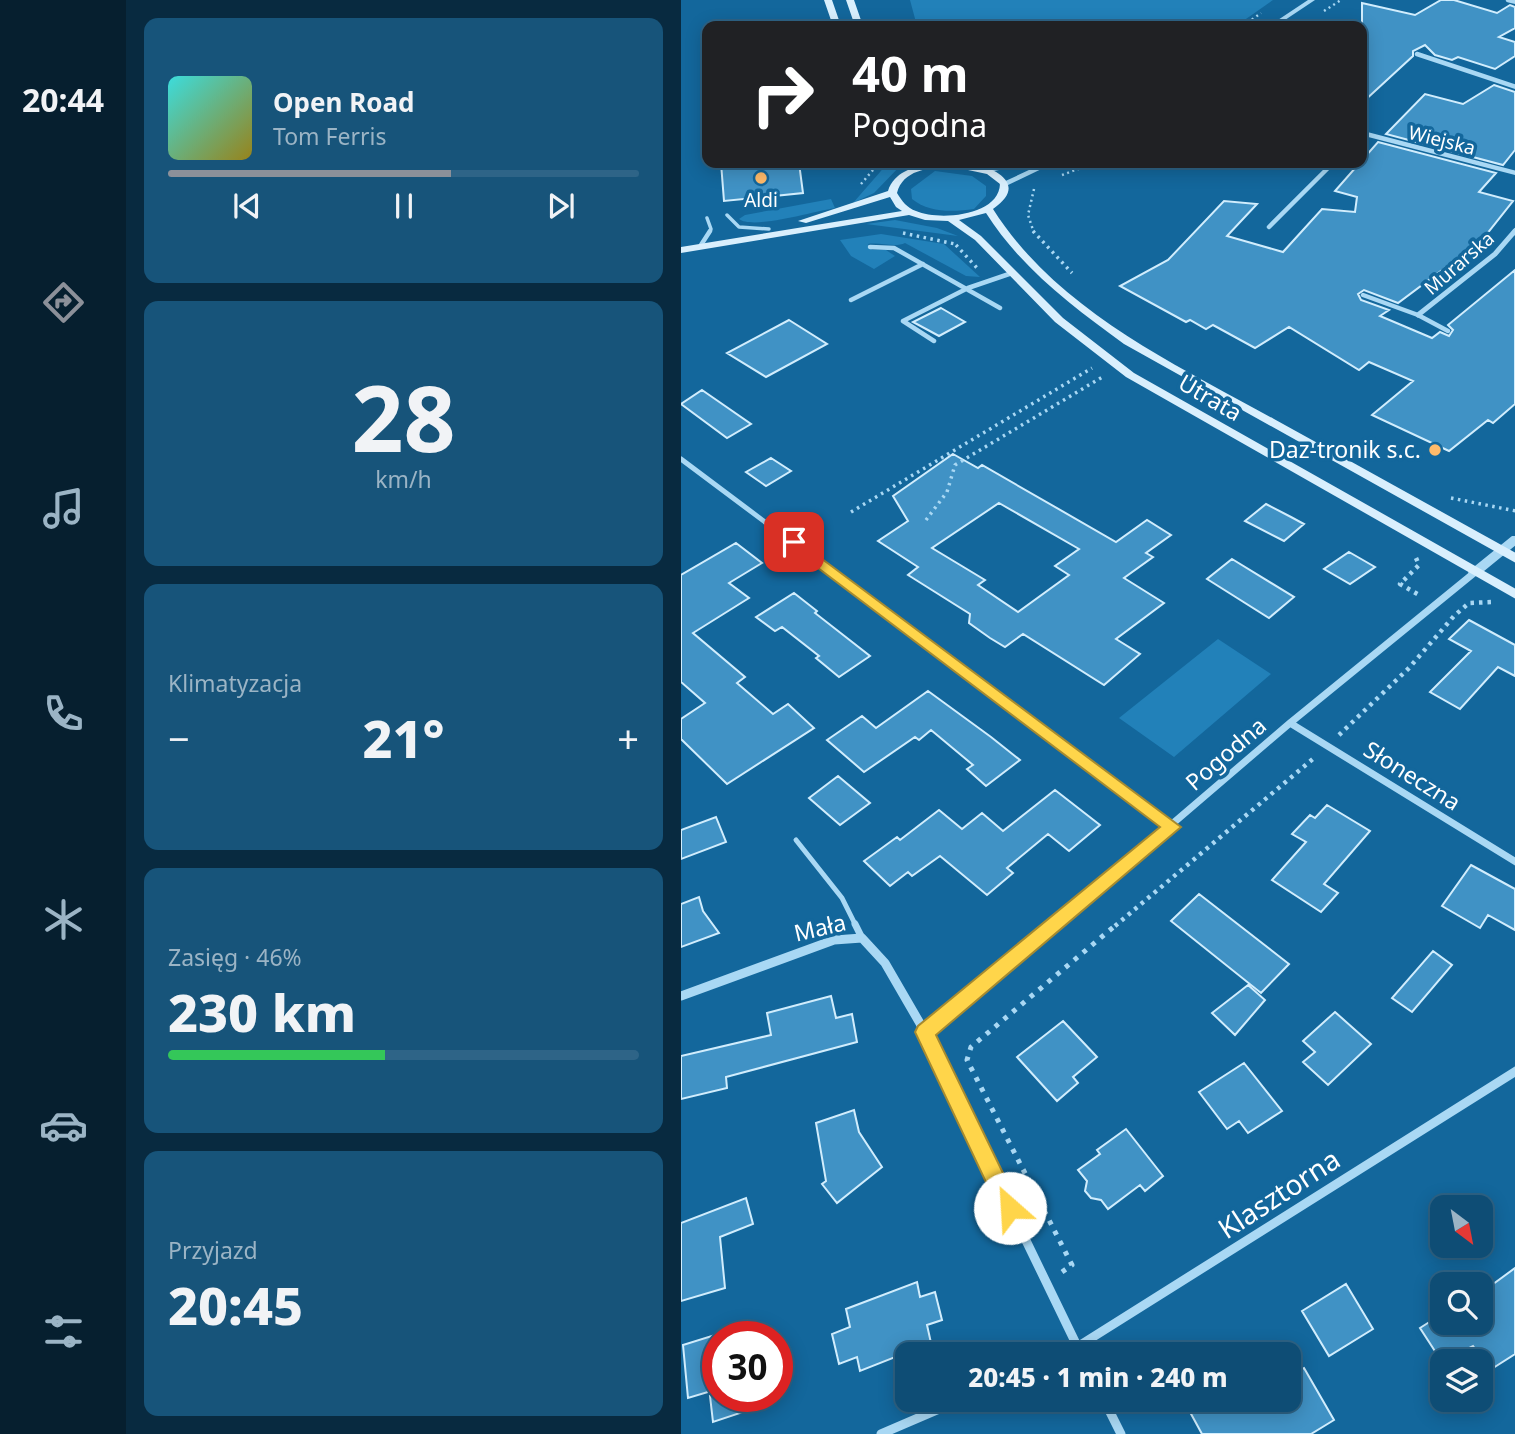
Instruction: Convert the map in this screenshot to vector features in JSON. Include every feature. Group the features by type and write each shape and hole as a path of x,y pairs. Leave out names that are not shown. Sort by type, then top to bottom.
{"main road":[{"path":"828,0 835,21"},
{"path":"850,0 857,21"},
{"path":"681,250 861,205 892,193 897,181 913,168"},
{"path":"977,168 989,170 1003,184 1004,192 998,201 988,208"},
{"path":"892,193 898,205 911,212"},
{"name":"Utrata","path":"681,250 911,212 951,218 988,208 1002,231 1026,258 1072,301 1128,342 1515,559"},
{"name":"Utrata","path":"951,218 978,238 1059,320 1108,359 1515,595"}],"street":[{"path":"1280,21 1312,0"},
{"path":"1508,0 1515,2"},
{"path":"1417,54 1515,87"},
{"name":"Wiejska","path":"1367,135 1515,173"},
{"path":"989,170 1016,168"},
{"path":"1003,184 1028,168"},
{"path":"1269,227 1328,168"},
{"name":"Murarska","path":"1418,315 1495,254 1515,230"},
{"path":"681,460 1172,827"},
{"path":"1474,573 1515,539"},
{"name":"Pogodna","path":"925,1032 1172,827 1290,723 1474,573"},
{"name":"Słoneczna","path":"1290,723 1515,862"},
{"name":"Mała","path":"681,996 808,948 834,940 862,938 885,963 925,1032"},
{"path":"925,1032 1075,1342"},
{"name":"Klasztorna","path":"1095,1342 1515,1071"},
{"path":"881,1434 932,1412"},
{"path":"1110,1412 1121,1434"}],"lane":[{"path":"727,215 734,225 746,229 769,229"},
{"path":"701,245 711,229 707,218"},
{"path":"870,247 888,246 1001,308"},
{"path":"851,300 923,264"},
{"path":"934,341 903,321 968,288 1012,273"},
{"path":"1362,295 1418,315 1448,331"},
{"path":"796,840 842,898 862,938"}],"path":[{"path":"1031,168 1045,181"},
{"path":"1072,274 1027,224 1026,211 1032,193 1045,181 1080,168"},
{"path":"851,512 1108,359"},
{"path":"926,520 947,492 955,465 1120,367"},
{"path":"1446,497 1515,511"},
{"path":"1046,1283 1072,1265 967,1060 971,1047 1327,747 1409,668 1454,616 1469,603 1502,602"}],"shaded area":[{"path":"910,0 1273,0 1243,21 916,21"},
{"path":"884,168 898,168 874,193 853,203"},
{"path":"935,171 972,176 986,186 986,196 974,209 966,210 941,210 919,204 912,199 911,189"},
{"path":"831,199 835,208 770,221 746,222 739,219 745,215"},
{"path":"895,220 937,228 958,236 866,224"},
{"path":"881,234 944,244 980,277 966,276 905,243 868,244 872,250 886,250 895,256 874,269 851,256 840,240"},
{"path":"1218,639 1271,674 1174,757 1119,718"}],"building":[{"path":"1441,0 1454,0 1497,13 1510,5 1515,7 1515,28 1499,37 1515,42 1515,56 1495,69 1458,57 1452,60 1435,55 1425,45 1413,51 1413,56 1367,98 1367,21 1362,21 1362,3 1415,15"},
{"path":"1494,85 1515,92 1515,150 1503,165 1386,134 1425,94 1463,104"},
{"path":"1378,142 1496,173 1479,192 1513,201 1467,259 1461,256 1398,303 1364,290 1358,294 1361,300 1389,310 1380,316 1432,338 1440,332 1449,336 1453,330 1448,325 1515,270 1515,404 1493,423 1488,420 1449,451 1372,415 1413,381 1369,362 1359,370 1289,327 1255,348 1213,325 1206,329 1190,320 1186,322 1120,286 1168,260 1224,201 1257,204 1227,236 1283,252 1322,209 1355,212 1357,197 1335,191 1355,168 1367,168 1367,155"},
{"name":"Aldi","path":"721,168 800,168 803,193 724,201"},
{"path":"941,308 965,322 939,336 913,322"},
{"path":"789,320 827,344 766,377 727,353"},
{"path":"702,390 751,424 727,438 681,404"},
{"path":"953,454 978,468 982,465 1116,542 1147,520 1171,535 1146,553 1153,557 1124,578 1164,603 1116,639 1140,654 1104,685 1023,634 1005,647 990,638 969,623 970,614 908,575 918,567 878,541 908,521 893,496","holes":["999,503 1079,549 1055,566 1069,575 1018,612 978,585 985,580 932,548"]},
{"path":"771,458 791,471 766,486 746,472"},
{"path":"1266,504 1304,524 1284,541 1245,521"},
{"path":"736,543 762,563 729,583 749,598 693,633 745,677 737,683 773,714 788,704 814,728 727,784 681,739 681,719 705,703 681,682 681,575"},
{"path":"1349,552 1375,567 1350,584 1324,569"},
{"path":"1232,559 1294,597 1269,618 1207,579"},
{"path":"794,593 870,656 839,677 816,658 819,656 782,627 775,631 756,617"},
{"path":"1469,620 1515,645 1515,676 1498,667 1460,709 1430,692 1471,651 1449,639"},
{"path":"928,691 1020,760 986,786 967,769 973,765 931,730 919,740 915,737 864,772 827,740 862,716 876,728"},
{"path":"838,776 870,803 840,825 809,798"},
{"path":"1055,790 1100,825 1069,851 1048,834 1007,868 1013,873 987,895 940,856 912,876 908,872 890,886 864,861 897,837 900,840 939,810 962,829 982,813 1003,831"},
{"path":"1327,805 1370,831 1324,884 1338,893 1321,912 1272,880 1306,842 1292,834 1310,815 1315,818"},
{"path":"716,817 726,842 681,859 681,830"},
{"path":"1471,865 1515,889 1515,930 1488,915 1480,928 1442,906"},
{"path":"1199,894 1289,964 1261,993 1171,921"},
{"path":"699,897 703,911 719,933 681,947 681,904"},
{"path":"1433,951 1452,965 1412,1012 1392,998"},
{"path":"1248,985 1265,1000 1235,1035 1212,1013"},
{"path":"831,996 836,1018 852,1014 857,1042 726,1077 727,1088 681,1099 681,1056 771,1035 767,1013"},
{"path":"1335,1012 1371,1044 1328,1085 1303,1062 1315,1052 1303,1041"},
{"path":"1063,1021 1097,1057 1073,1077 1078,1083 1057,1101 1017,1057"},
{"path":"1244,1063 1282,1111 1248,1133 1239,1121 1227,1129 1199,1092"},
{"path":"854,1110 859,1132 882,1167 837,1203 822,1184 826,1181 816,1123"},
{"path":"1126,1129 1163,1176 1145,1191 1140,1185 1108,1209 1101,1200 1091,1198 1085,1191 1087,1181 1078,1170 1100,1154 1097,1150"},
{"path":"746,1198 753,1224 720,1237 725,1288 681,1301 681,1223"},
{"path":"1515,1268 1515,1354 1493,1368 1493,1349 1475,1349 1473,1346 1467,1349 1434,1349 1420,1328 1430,1322 1430,1335 1493,1335 1493,1284"},
{"path":"917,1282 920,1297 935,1292 942,1320 927,1325 931,1342 895,1342 895,1357 860,1371 857,1357 839,1364 832,1334 850,1327 846,1309"},
{"path":"1346,1284 1373,1329 1329,1356 1302,1311"},
{"path":"702,1339 702,1394 688,1398 683,1345"},
{"path":"1304,1368 1334,1420 1311,1434 1202,1434 1190,1412 1301,1412 1301,1370"},
{"path":"712,1412 743,1412 713,1422"}],"place":[{"name":"Aldi","path":"761,178"},
{"name":"Daz-tronik s.c.","path":"1435,450"}],"route":[{"path":"794,542 1172,827 925,1032 1010,1208"}]}
